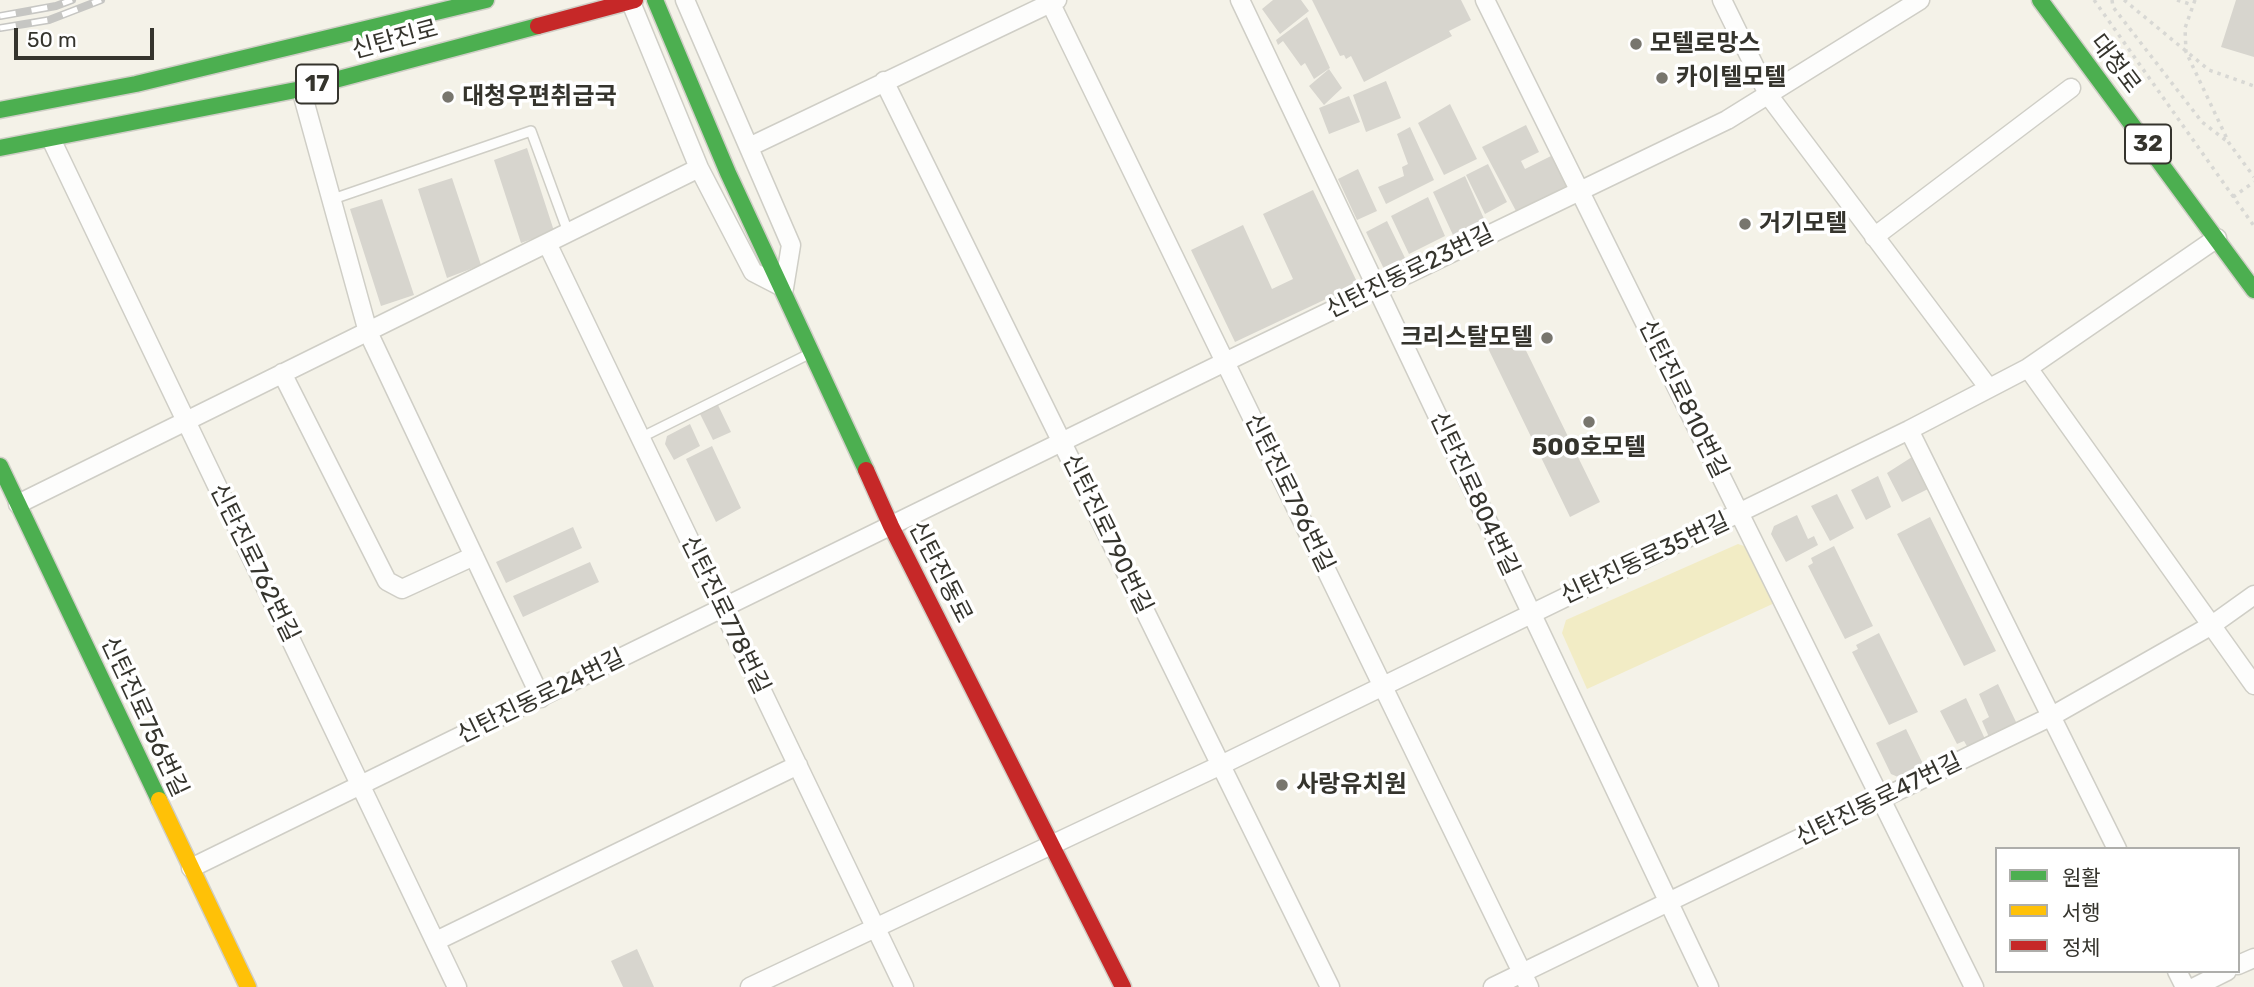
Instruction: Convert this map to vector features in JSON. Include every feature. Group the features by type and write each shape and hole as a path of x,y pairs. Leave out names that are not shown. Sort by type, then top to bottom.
{"main road":[{"name":"신탄진로","path":"0,110 136,85 486,0"},
{"name":"신탄진동로","path":"655,0 728,173 814,352 891,526 1123,987"},
{"name":"대청로","path":"2040,0 2254,290"},
{"name":"신탄진로","path":"0,148 301,89 632,1"},
{"path":"405,61 434,37 465,25 466,15 455,8"},
{"name":"신탄진로756번길","path":"0,466 248,987"}],"street":[{"path":"632,1 699,168 753,272 784,288 791,244 685,0"},
{"name":"신탄진로804번길","path":"1240,0 1709,987"},
{"name":"신탄진로810번길","path":"1485,0 1974,987"},
{"path":"1722,0 1769,96 1988,387"},
{"name":"신탄진동로23번길","path":"891,526 1727,120 1920,0"},
{"path":"749,147 1052,1"},
{"name":"신탄진로796번길","path":"1052,1 1525,980"},
{"name":"신탄진로790번길","path":"884,81 1329,987"},
{"path":"1874,237 2071,88"},
{"path":"301,89 368,332 541,698"},
{"name":"신탄진로762번길","path":"51,139 457,987"},
{"path":"18,504 699,168"},
{"name":"신탄진동로35번길","path":"750,987 1221,765 1909,430 2028,368 2217,238"},
{"name":"신탄진로778번길","path":"547,243 904,987"},
{"path":"2028,368 2254,685"},
{"path":"282,373 387,581 402,589 474,556"},
{"path":"1909,430 2116,847"},
{"name":"신탄진동로24번길","path":"191,868 891,526"},
{"name":"신탄진동로47번길","path":"1493,987 1525,980 1668,902 2052,716 2212,625 2254,595"},
{"path":"436,941 797,765"},
{"path":"2194,987 2223,973"}],"lane":[{"path":"330,200 531,131 568,232"},
{"path":"640,438 814,352"}],"path":[{"path":"2094,0 2254,226"},
{"path":"2112,0 2113,7 2202,122 2229,143"},
{"path":"2124,0 2208,70 2254,86"},
{"path":"2177,0 2194,3 2185,28 2186,52 2229,143 2254,180 2234,197"}],"shaded area":[{"path":"1738,544 1753,549 1779,601 1587,689 1562,633 1566,620"}],"building":[{"path":"1273,0 1301,0 1309,11 1280,34 1262,9"},
{"path":"1312,0 1461,0 1471,20 1449,31 1452,36 1364,82 1351,56 1346,59 1344,55 1340,56"},
{"path":"2236,0 2254,0 2254,57 2221,47"},
{"path":"1307,17 1330,68 1314,79 1305,63 1301,66 1283,41 1278,45 1276,40"},
{"path":"1329,69 1342,88 1324,105 1309,86"},
{"path":"1386,81 1401,118 1366,132 1353,95"},
{"path":"1349,96 1360,122 1329,134 1319,108"},
{"path":"1450,104 1477,159 1444,175 1418,123"},
{"path":"1526,125 1539,152 1521,161 1525,169 1555,154 1569,185 1516,211 1482,147"},
{"path":"1410,127 1434,180 1386,204 1378,187 1404,176 1402,167 1408,164 1397,134"},
{"path":"527,148 554,231 521,243 494,160"},
{"path":"1488,164 1507,202 1485,214 1466,175"},
{"path":"1358,169 1377,211 1357,220 1338,179"},
{"path":"1465,176 1485,221 1453,235 1433,192"},
{"path":"452,178 481,265 447,278 418,189"},
{"path":"1313,190 1358,284 1235,342 1191,250 1243,225 1272,289 1293,279 1263,214"},
{"path":"1428,197 1445,236 1409,254 1391,216"},
{"path":"382,199 414,295 381,306 350,209"},
{"path":"1387,221 1405,258 1384,269 1366,232"},
{"path":"1513,324 1600,502 1570,517 1483,338"},
{"path":"718,405 731,432 713,440 700,414"},
{"path":"690,424 700,446 674,460 665,444 667,436"},
{"path":"712,446 741,508 716,522 686,459"},
{"path":"1912,457 1928,489 1902,502 1887,473"},
{"path":"1878,476 1891,507 1866,520 1851,490"},
{"path":"1837,494 1854,528 1830,541 1811,506"},
{"path":"1797,515 1808,539 1814,536 1818,545 1786,562 1771,534 1774,526"},
{"path":"1930,517 1996,651 1964,666 1897,534"},
{"path":"573,527 582,548 506,583 496,562"},
{"path":"1834,546 1873,626 1845,639 1808,566 1813,563 1811,558"},
{"path":"590,562 599,582 523,617 513,596"},
{"path":"1879,633 1918,712 1889,725 1852,652 1858,649 1856,645"},
{"path":"1998,684 2017,724 1989,737 1982,721 1989,717 1979,694"},
{"path":"1966,698 1985,739 1968,748 1964,741 1957,744 1940,711"},
{"path":"1906,729 1926,770 1905,780 1891,774 1876,743"},
{"path":"637,949 654,987 623,987 611,961"}],"railway":[{"path":"0,16 56,6 72,0"},
{"path":"0,28 49,20 101,0"}],"traffic: fast":[{"path":"0,110 136,84 486,0"},
{"path":"655,0 728,173 866,470"},
{"path":"2040,0 2254,290"},
{"path":"0,148 301,89 538,26"},
{"path":"0,466 159,800"}],"traffic: slow":[{"path":"159,800 248,987"}],"traffic: jam":[{"path":"538,26 635,0"},
{"path":"866,470 891,526 1123,987"}],"place":[{"name":"모텔로망스","path":"1636,44"},
{"name":"카이텔모텔","path":"1662,78"},
{"name":"대청우편취급국","path":"448,97"},
{"name":"거기모텔","path":"1745,224"},
{"name":"크리스탈모텔","path":"1547,338"},
{"name":"500호모텔","path":"1589,422"},
{"name":"사랑유치원","path":"1282,785"}]}
